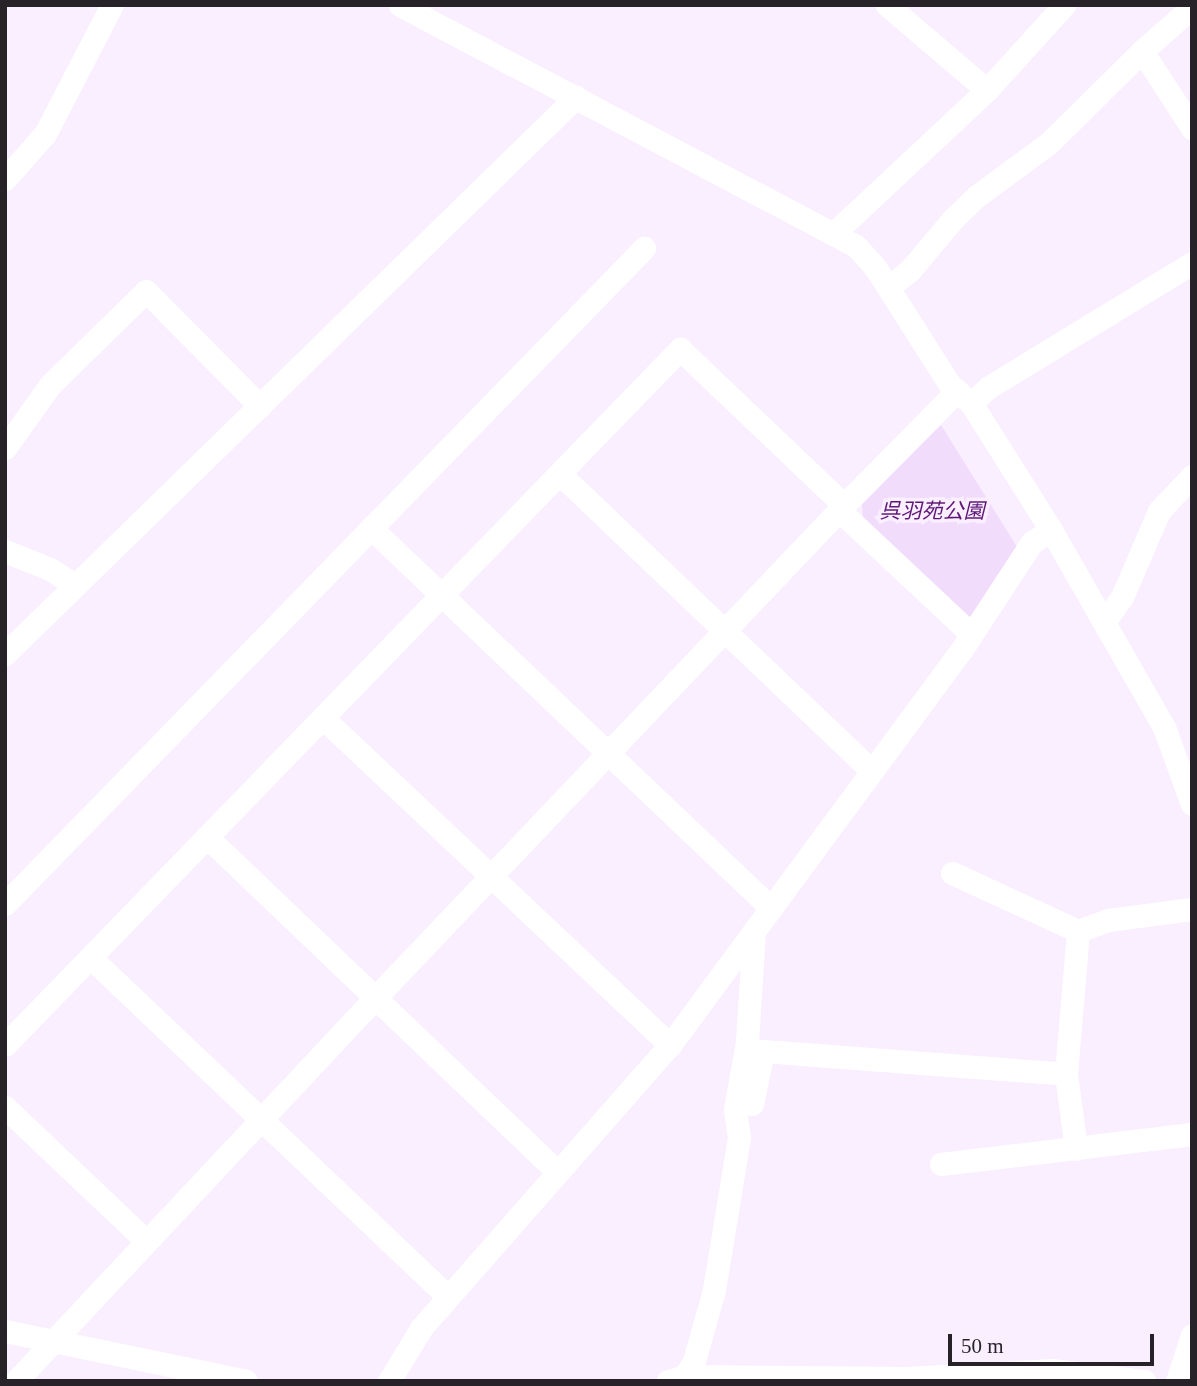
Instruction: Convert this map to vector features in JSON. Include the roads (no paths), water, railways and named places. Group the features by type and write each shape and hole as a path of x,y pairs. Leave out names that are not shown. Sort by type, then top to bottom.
{"street":[{"path":"5,178 45,134 113,5"},
{"path":"887,5 987,90"},
{"path":"834,234 987,90 1064,5"},
{"path":"889,287 910,270 953,219 977,196 1049,143 1192,6"},
{"path":"407,7 856,246 889,287 1051,530 1164,727 1192,804"},
{"path":"1142,51 1192,128"},
{"path":"5,654 576,97"},
{"path":"5,904 645,248"},
{"path":"16,1381 375,998 842,508 964,397 989,387 1192,263"},
{"path":"5,448 50,384 146,291 260,406"},
{"path":"5,1045 680,349 971,635"},
{"path":"560,474 871,770"},
{"path":"1105,621 1122,597 1159,511 1192,476"},
{"path":"371,528 771,908"},
{"path":"389,1381 422,1327 670,1045 971,635 1032,542 1051,530"},
{"path":"5,551 50,569 75,585"},
{"path":"323,718 670,1045"},
{"path":"207,837 558,1172"},
{"path":"952,873 1078,931 1108,920 1192,909"},
{"path":"739,1138 735,1109 747,1042 754,931"},
{"path":"1076,1149 1066,1074 1078,931"},
{"path":"91,958 448,1297"},
{"path":"673,1379 694,1361 714,1290 739,1138 750,1114 763,1051 1066,1074"},
{"path":"5,1107 146,1241"},
{"path":"941,1164 1192,1134"},
{"path":"5,1331 246,1381"},
{"path":"1177,1381 1192,1335"},
{"path":"673,1379 953,1377 1052,1370 1144,1381"}],"park label":[{"name":"呉羽苑公園","path":"932,511"}]}
